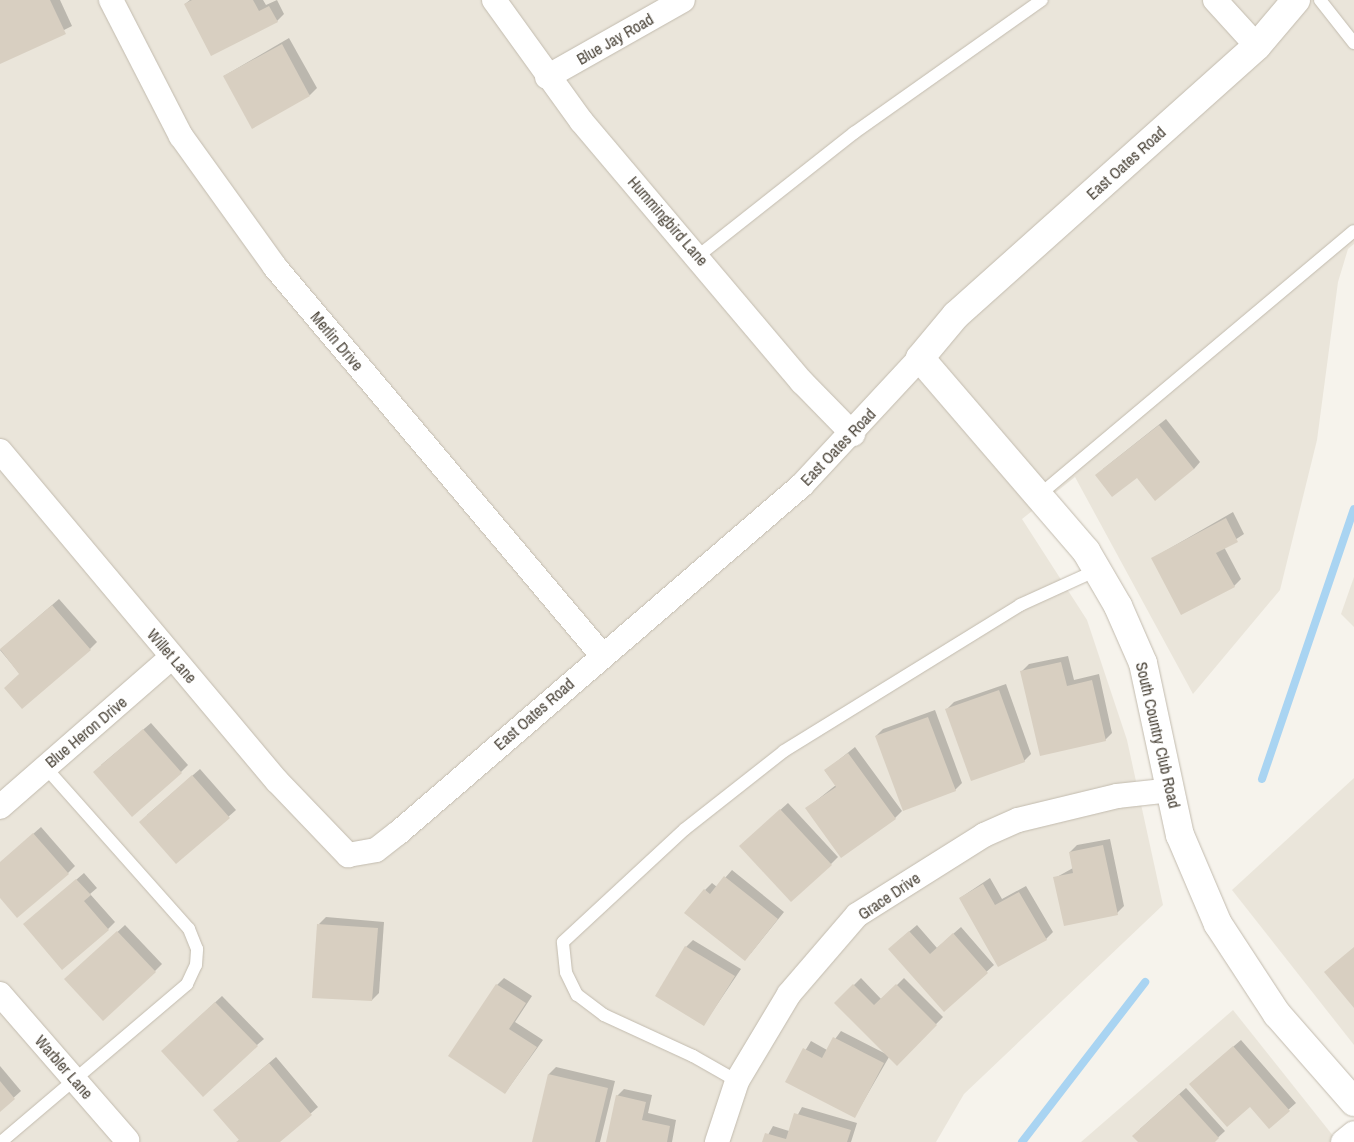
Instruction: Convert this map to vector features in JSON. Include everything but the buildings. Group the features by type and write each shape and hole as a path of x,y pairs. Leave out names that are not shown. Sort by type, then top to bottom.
{"street":[{"name":"Merlin Drive","path":"111,0 181,136 275,267 602,654"},
{"name":"Hummingbird Lane","path":"494,0 547,77 802,382 852,434"},
{"name":"Blue Jay Road","path":"547,77 683,0"},
{"path":"1215,0 1257,46"},
{"name":"East Oates Road","path":"348,856 376,850 398,833 602,654 802,485 852,434 956,315 1257,46 1296,0"},
{"name":"South Country Club Road","path":"920,358 1038,496 1097,570 1143,663 1180,835 1218,924 1277,1014 1354,1102"},
{"name":"Willet Lane","path":"0,451 308,817 348,856"},
{"name":"Blue Heron Drive","path":"0,806 172,657"},
{"name":"Grace Drive","path":"717,1142 737,1081 789,994 856,915 984,835 1018,820 1117,796 1171,790"},
{"name":"Warbler Lane","path":"0,994 127,1141"},
{"path":"1343,1142 1354,1132"}],"lane":[{"path":"698,256 854,133 1042,0"},
{"path":"1320,0 1354,43"},
{"path":"1038,496 1354,231"},
{"path":"737,1081 693,1056 604,1015 577,995 566,972 563,942 685,829 784,751 1020,605 1097,570"},
{"path":"1,1142 186,984 197,949 189,929 45,767"}],"shaded area":[{"path":"0,0 1354,0 1354,244 1348,249 1338,282 1317,440 1280,590 1193,694 1075,477 1022,519 1087,620 1127,740 1163,905 964,1094 936,1142 0,1142"},
{"path":"1354,577 1354,627 1341,614"},
{"path":"1354,778 1354,1045 1232,890"},
{"path":"1233,1010 1338,1142 1081,1142"}],"waterway":[{"path":"1262,779 1354,509"},
{"path":"1022,1142 1145,982"}]}
